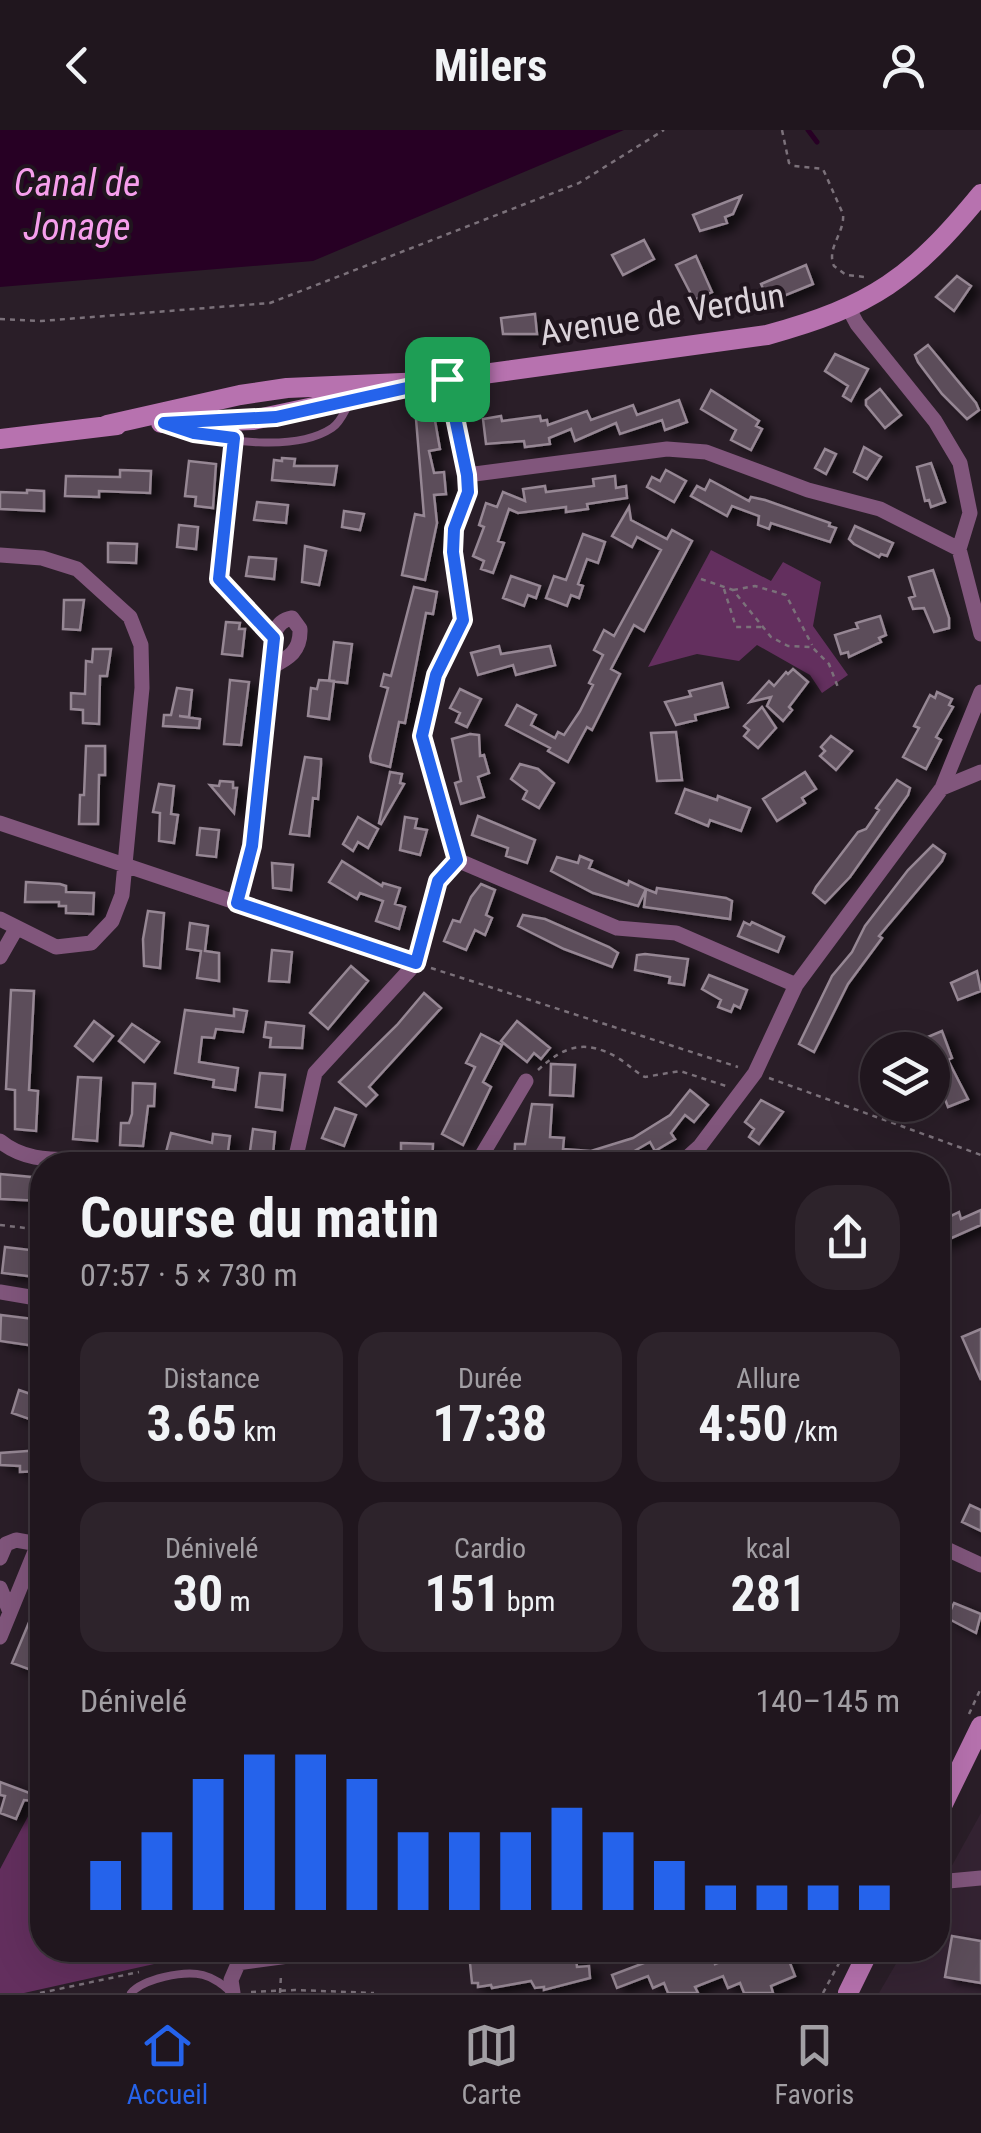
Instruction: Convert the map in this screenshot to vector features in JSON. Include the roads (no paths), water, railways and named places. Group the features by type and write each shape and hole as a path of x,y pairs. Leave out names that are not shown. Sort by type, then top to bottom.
{"main road":[{"name":"Avenue de Verdun","path":"0,439 107,425 287,388 425,382 768,335 849,309 878,293 942,241 981,194"},
{"name":"Avenue de Verdun","path":"107,425 253,420 425,382"},
{"path":"950,1789 981,1726"},
{"path":"848,1993 863,1962"}],"street":[{"path":"849,309 935,421 960,464 970,513 959,549 981,634"},
{"path":"447,379 467,475 468,492 454,529 453,552 463,620 436,675 422,736 457,860"},
{"path":"467,475 667,449 706,452 808,490 880,509 959,549"},
{"path":"0,556 42,558 77,569 130,617 141,645 142,688 122,894 112,921 91,943 56,947 0,918"},
{"path":"237,903 252,846 274,638 276,626 292,618 301,638 297,650 271,667"},
{"path":"693,1152 756,1073 796,985 942,788 981,692"},
{"path":"942,788 981,772"},
{"path":"0,824 416,963"},
{"path":"298,1152 314,1074 416,963 438,881 457,860"},
{"path":"457,860 618,928 676,933 796,985"},
{"path":"0,957 16,929"},
{"path":"484,1152 526,1081"},
{"path":"0,1141 13,1152 30,1157"},
{"path":"0,1292 30,1297"},
{"path":"0,1558 6,1544 16,1540 30,1543"},
{"path":"950,1551 981,1565"},
{"path":"0,1637 30,1567"},
{"path":"0,1588 10,1612"},
{"path":"950,1881 981,1878"},
{"path":"232,1993 231,1980 238,1962"}],"lane":[{"path":"164,423 194,433 282,444 305,440 333,428 352,400"},
{"path":"131,1993 138,1984 200,1974 232,1993"}],"water":[{"name":"Canal de Jonage","path":"0,130 624,130 313,261 0,287"}],"waterway":[{"path":"808,130 817,142"}]}
